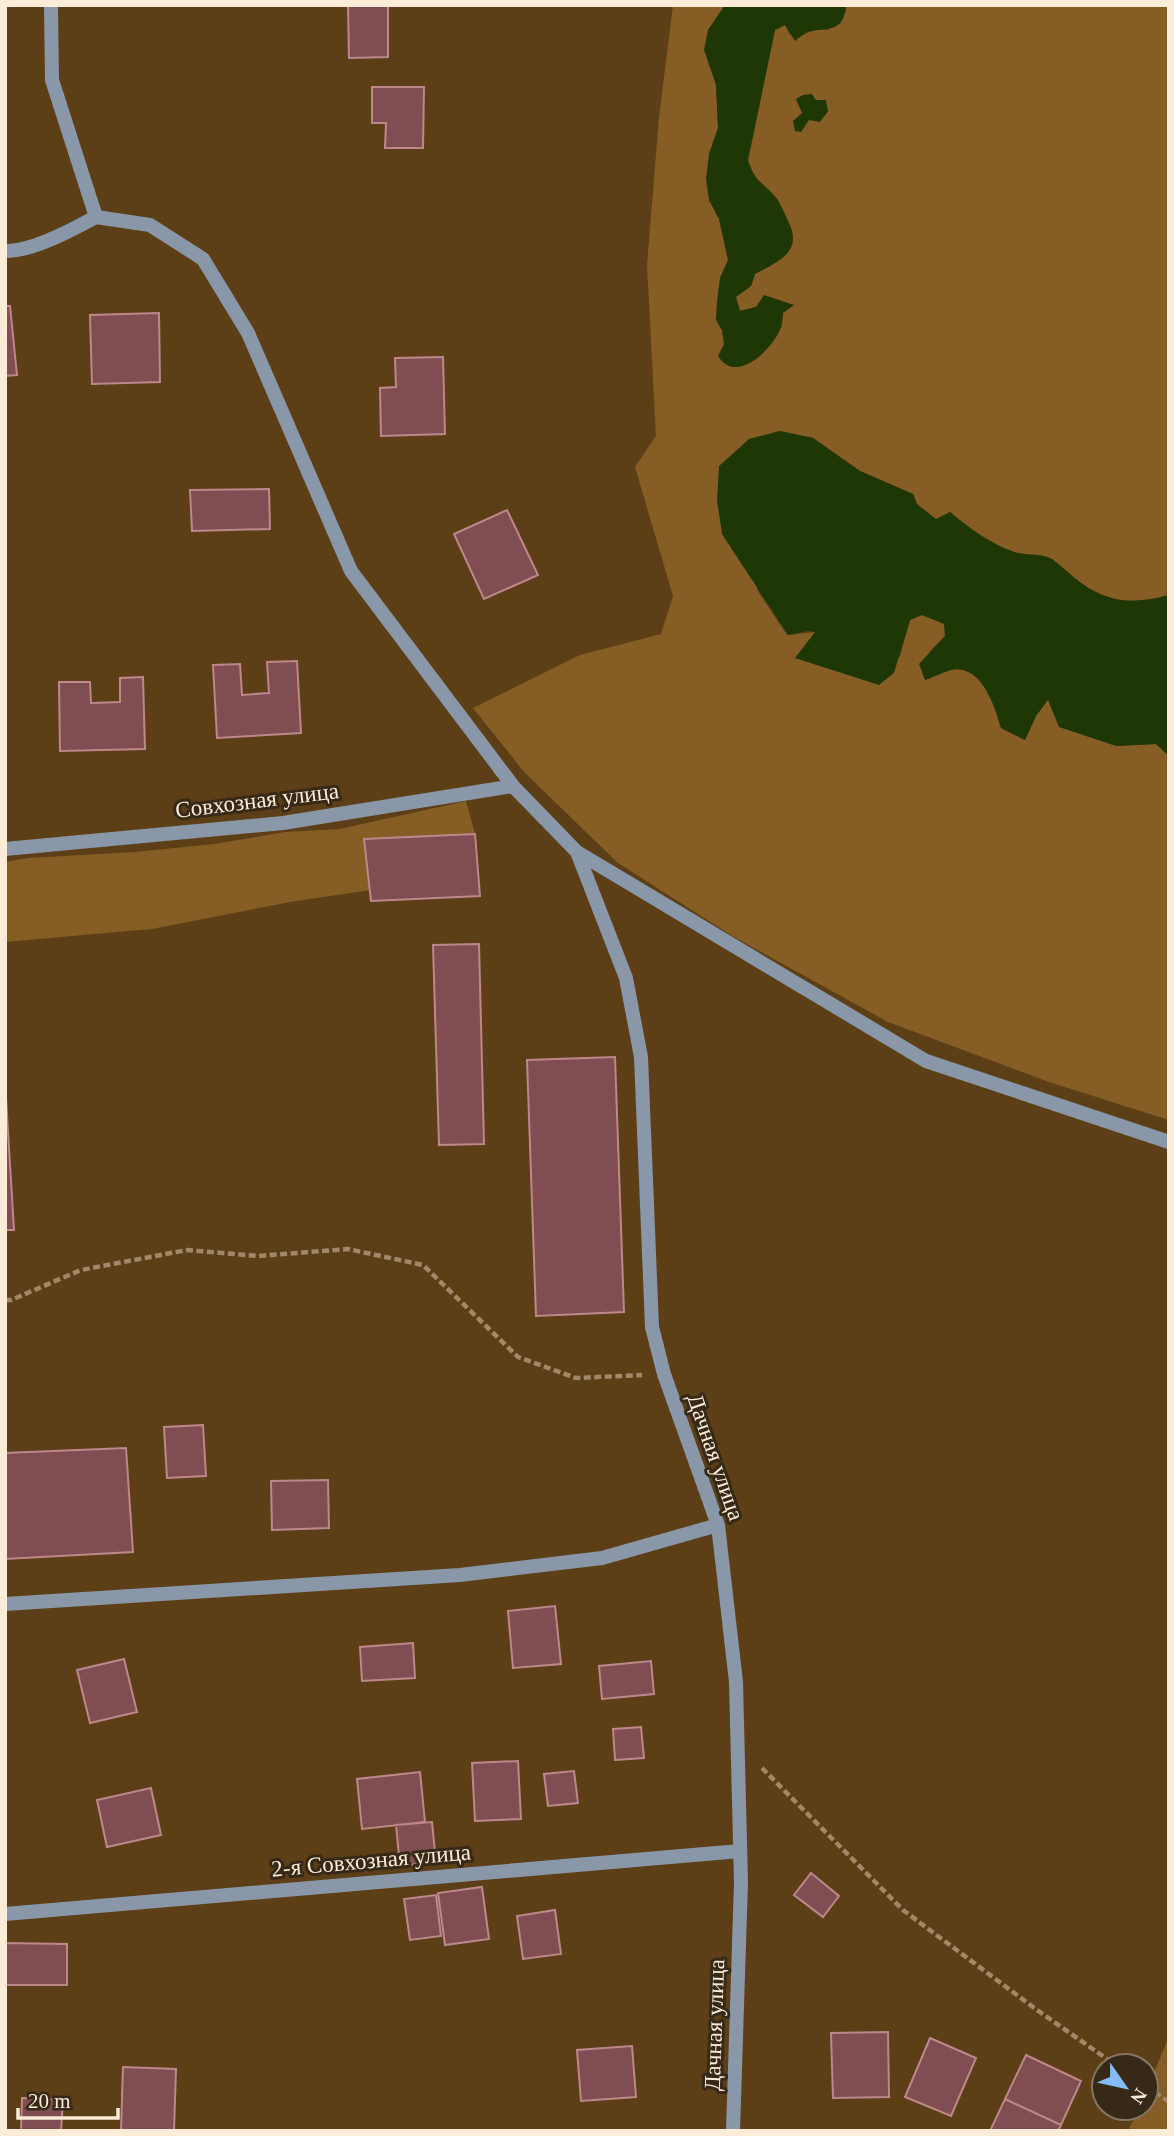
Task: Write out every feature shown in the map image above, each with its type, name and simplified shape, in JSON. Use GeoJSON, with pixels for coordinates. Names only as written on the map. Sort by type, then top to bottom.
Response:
{"type":"FeatureCollection","features":[{"type":"Feature","properties":{"kind":"street"},"geometry":{"type":"LineString","coordinates":[[51,5],[52,80],[96,217]]}},
{"type":"Feature","properties":{"kind":"street"},"geometry":{"type":"LineString","coordinates":[[5,251],[15,251],[67,232],[96,217],[150,225],[203,259],[248,333],[351,571],[513,786],[578,852],[926,1060],[1169,1142]]}},
{"type":"Feature","properties":{"kind":"street","name":"Совхозная улица"},"geometry":{"type":"LineString","coordinates":[[5,849],[283,822],[513,786]]}},
{"type":"Feature","properties":{"kind":"street","name":"Дачная улица"},"geometry":{"type":"LineString","coordinates":[[578,852],[626,978],[641,1057],[652,1327],[664,1374],[718,1525],[736,1682],[741,1882],[733,2131]]}},
{"type":"Feature","properties":{"kind":"street"},"geometry":{"type":"LineString","coordinates":[[5,1604],[460,1575],[602,1558],[718,1525]]}},
{"type":"Feature","properties":{"kind":"street","name":"2-я Совхозная улица"},"geometry":{"type":"LineString","coordinates":[[5,1914],[740,1851]]}},
{"type":"Feature","properties":{"kind":"path"},"geometry":{"type":"LineString","coordinates":[[5,1300],[11,1300],[81,1270],[187,1250],[258,1256],[348,1249],[423,1265],[518,1357],[576,1378],[664,1374]]}},
{"type":"Feature","properties":{"kind":"path"},"geometry":{"type":"LineString","coordinates":[[736,1743],[796,1800],[903,1910],[1097,2052]]}},
{"type":"Feature","properties":{"kind":"shaded area"},"geometry":{"type":"Polygon","coordinates":[[[673,5],[725,5],[708,30],[716,85],[718,128],[709,154],[709,200],[719,219],[728,260],[720,278],[716,320],[722,330],[724,344],[782,327],[783,313],[756,307],[739,311],[736,296],[751,286],[755,274],[787,253],[793,239],[792,230],[780,204],[757,179],[748,160],[775,30],[785,25],[790,35],[829,30],[846,12],[846,5],[1169,5],[1169,595],[1134,601],[1103,595],[1081,583],[1052,559],[1019,553],[996,544],[950,512],[936,520],[917,504],[913,494],[860,471],[813,438],[780,431],[749,439],[757,590],[787,635],[816,632],[795,659],[900,657],[910,620],[922,615],[944,623],[945,636],[930,651],[925,680],[951,670],[971,673],[985,688],[1001,728],[1025,740],[1036,716],[1048,699],[1116,746],[1156,744],[1169,756],[1169,1120],[1049,1082],[888,1022],[734,937],[618,863],[525,773],[473,708],[580,655],[661,634],[673,596],[635,467],[656,436],[647,265],[659,117],[673,5]]]}},
{"type":"Feature","properties":{"kind":"shaded area"},"geometry":{"type":"Polygon","coordinates":[[[725,5],[846,5],[845,14],[838,25],[809,32],[795,41],[785,25],[775,30],[748,160],[757,179],[780,204],[792,230],[793,239],[787,253],[755,274],[751,286],[736,297],[740,311],[756,307],[764,295],[794,305],[783,313],[780,330],[769,347],[752,361],[734,367],[725,364],[718,356],[724,344],[722,330],[716,320],[717,302],[720,278],[728,260],[719,219],[709,200],[706,179],[709,154],[718,128],[716,85],[704,50],[708,30],[725,5]]]}},
{"type":"Feature","properties":{"kind":"shaded area"},"geometry":{"type":"Polygon","coordinates":[[[812,94],[816,100],[826,100],[828,111],[820,122],[809,120],[801,132],[795,131],[793,121],[802,113],[796,99],[812,94]]]}},
{"type":"Feature","properties":{"kind":"shaded area"},"geometry":{"type":"Polygon","coordinates":[[[780,431],[813,438],[860,471],[913,494],[917,504],[936,519],[950,512],[996,544],[1019,553],[1052,559],[1081,583],[1103,595],[1134,601],[1169,595],[1169,756],[1156,744],[1116,746],[1059,727],[1048,700],[1036,716],[1025,740],[1001,728],[985,688],[971,673],[951,670],[925,680],[919,664],[945,636],[944,624],[922,615],[910,620],[894,673],[879,685],[795,658],[815,632],[788,635],[722,534],[717,500],[719,466],[749,439],[780,431]]]}},
{"type":"Feature","properties":{"kind":"shaded area"},"geometry":{"type":"Polygon","coordinates":[[[466,801],[475,834],[365,839],[371,890],[290,902],[152,929],[5,942],[5,862],[28,858],[135,852],[214,844],[285,832],[340,829],[466,801]]]}},
{"type":"Feature","properties":{"kind":"shaded area"},"geometry":{"type":"Polygon","coordinates":[[[1169,2034],[1169,2131],[1128,2131],[1132,2122],[1160,2122],[1160,2058],[1169,2034]]]}},
{"type":"Feature","properties":{"kind":"building"},"geometry":{"type":"Polygon","coordinates":[[[348,5],[388,5],[388,57],[349,58],[348,5]]]}},
{"type":"Feature","properties":{"kind":"building"},"geometry":{"type":"Polygon","coordinates":[[[372,87],[424,87],[423,148],[385,148],[386,123],[372,123],[372,87]]]}},
{"type":"Feature","properties":{"kind":"building"},"geometry":{"type":"Polygon","coordinates":[[[5,306],[10,306],[17,375],[5,376],[5,306]]]}},
{"type":"Feature","properties":{"kind":"building"},"geometry":{"type":"Polygon","coordinates":[[[159,313],[160,382],[92,384],[90,315],[159,313]]]}},
{"type":"Feature","properties":{"kind":"building"},"geometry":{"type":"Polygon","coordinates":[[[443,357],[445,434],[381,436],[380,388],[396,387],[395,358],[443,357]]]}},
{"type":"Feature","properties":{"kind":"building"},"geometry":{"type":"Polygon","coordinates":[[[269,489],[270,529],[192,531],[190,490],[269,489]]]}},
{"type":"Feature","properties":{"kind":"building"},"geometry":{"type":"Polygon","coordinates":[[[507,510],[538,575],[484,599],[454,534],[507,510]]]}},
{"type":"Feature","properties":{"kind":"building"},"geometry":{"type":"Polygon","coordinates":[[[297,661],[301,733],[217,738],[213,665],[240,664],[242,695],[269,693],[267,662],[297,661]]]}},
{"type":"Feature","properties":{"kind":"building"},"geometry":{"type":"Polygon","coordinates":[[[143,677],[145,749],[60,751],[59,682],[90,682],[91,703],[120,702],[120,678],[143,677]]]}},
{"type":"Feature","properties":{"kind":"building"},"geometry":{"type":"Polygon","coordinates":[[[475,834],[480,896],[371,901],[364,839],[475,834]]]}},
{"type":"Feature","properties":{"kind":"building"},"geometry":{"type":"Polygon","coordinates":[[[479,944],[484,1144],[439,1145],[433,945],[479,944]]]}},
{"type":"Feature","properties":{"kind":"building"},"geometry":{"type":"Polygon","coordinates":[[[615,1057],[624,1312],[536,1316],[527,1060],[615,1057]]]}},
{"type":"Feature","properties":{"kind":"building"},"geometry":{"type":"Polygon","coordinates":[[[5,1082],[14,1230],[5,1230],[5,1082]]]}},
{"type":"Feature","properties":{"kind":"building"},"geometry":{"type":"Polygon","coordinates":[[[203,1425],[206,1476],[167,1478],[164,1427],[203,1425]]]}},
{"type":"Feature","properties":{"kind":"building"},"geometry":{"type":"Polygon","coordinates":[[[126,1448],[133,1552],[5,1559],[5,1453],[126,1448]]]}},
{"type":"Feature","properties":{"kind":"building"},"geometry":{"type":"Polygon","coordinates":[[[328,1480],[329,1528],[272,1530],[271,1481],[328,1480]]]}},
{"type":"Feature","properties":{"kind":"building"},"geometry":{"type":"Polygon","coordinates":[[[555,1606],[561,1664],[513,1668],[508,1611],[555,1606]]]}},
{"type":"Feature","properties":{"kind":"building"},"geometry":{"type":"Polygon","coordinates":[[[413,1643],[415,1678],[362,1681],[360,1647],[413,1643]]]}},
{"type":"Feature","properties":{"kind":"building"},"geometry":{"type":"Polygon","coordinates":[[[124,1659],[137,1712],[90,1723],[77,1670],[124,1659]]]}},
{"type":"Feature","properties":{"kind":"building"},"geometry":{"type":"Polygon","coordinates":[[[651,1661],[654,1694],[602,1699],[599,1666],[651,1661]]]}},
{"type":"Feature","properties":{"kind":"building"},"geometry":{"type":"Polygon","coordinates":[[[641,1727],[644,1758],[615,1760],[613,1729],[641,1727]]]}},
{"type":"Feature","properties":{"kind":"building"},"geometry":{"type":"Polygon","coordinates":[[[518,1761],[521,1819],[475,1821],[472,1763],[518,1761]]]}},
{"type":"Feature","properties":{"kind":"building"},"geometry":{"type":"Polygon","coordinates":[[[574,1771],[578,1803],[548,1806],[544,1774],[574,1771]]]}},
{"type":"Feature","properties":{"kind":"building"},"geometry":{"type":"Polygon","coordinates":[[[420,1772],[425,1822],[362,1829],[357,1779],[420,1772]]]}},
{"type":"Feature","properties":{"kind":"building"},"geometry":{"type":"Polygon","coordinates":[[[151,1788],[161,1835],[107,1847],[97,1800],[151,1788]]]}},
{"type":"Feature","properties":{"kind":"building"},"geometry":{"type":"Polygon","coordinates":[[[432,1822],[436,1862],[400,1866],[396,1825],[432,1822]]]}},
{"type":"Feature","properties":{"kind":"building"},"geometry":{"type":"Polygon","coordinates":[[[811,1873],[839,1896],[823,1917],[794,1895],[811,1873]]]}},
{"type":"Feature","properties":{"kind":"building"},"geometry":{"type":"Polygon","coordinates":[[[482,1887],[489,1939],[445,1945],[438,1893],[482,1887]]]}},
{"type":"Feature","properties":{"kind":"building"},"geometry":{"type":"Polygon","coordinates":[[[436,1895],[441,1936],[410,1940],[404,1899],[436,1895]]]}},
{"type":"Feature","properties":{"kind":"building"},"geometry":{"type":"Polygon","coordinates":[[[555,1910],[561,1954],[523,1959],[517,1916],[555,1910]]]}},
{"type":"Feature","properties":{"kind":"building"},"geometry":{"type":"Polygon","coordinates":[[[5,1943],[67,1944],[67,1985],[5,1985],[5,1943]]]}},
{"type":"Feature","properties":{"kind":"building"},"geometry":{"type":"Polygon","coordinates":[[[888,2032],[889,2097],[833,2098],[831,2033],[888,2032]]]}},
{"type":"Feature","properties":{"kind":"building"},"geometry":{"type":"Polygon","coordinates":[[[930,2038],[976,2058],[951,2116],[905,2097],[930,2038]]]}},
{"type":"Feature","properties":{"kind":"building"},"geometry":{"type":"Polygon","coordinates":[[[632,2046],[636,2097],[581,2101],[577,2050],[632,2046]]]}},
{"type":"Feature","properties":{"kind":"building"},"geometry":{"type":"Polygon","coordinates":[[[1026,2055],[1081,2081],[1061,2125],[1005,2099],[1026,2055]]]}},
{"type":"Feature","properties":{"kind":"building"},"geometry":{"type":"Polygon","coordinates":[[[123,2067],[176,2069],[174,2131],[121,2131],[123,2067]]]}},
{"type":"Feature","properties":{"kind":"building"},"geometry":{"type":"Polygon","coordinates":[[[22,2098],[63,2100],[61,2131],[21,2131],[22,2098]]]}},
{"type":"Feature","properties":{"kind":"building"},"geometry":{"type":"Polygon","coordinates":[[[1005,2099],[1061,2125],[1058,2131],[990,2131],[1005,2099]]]}}]}
